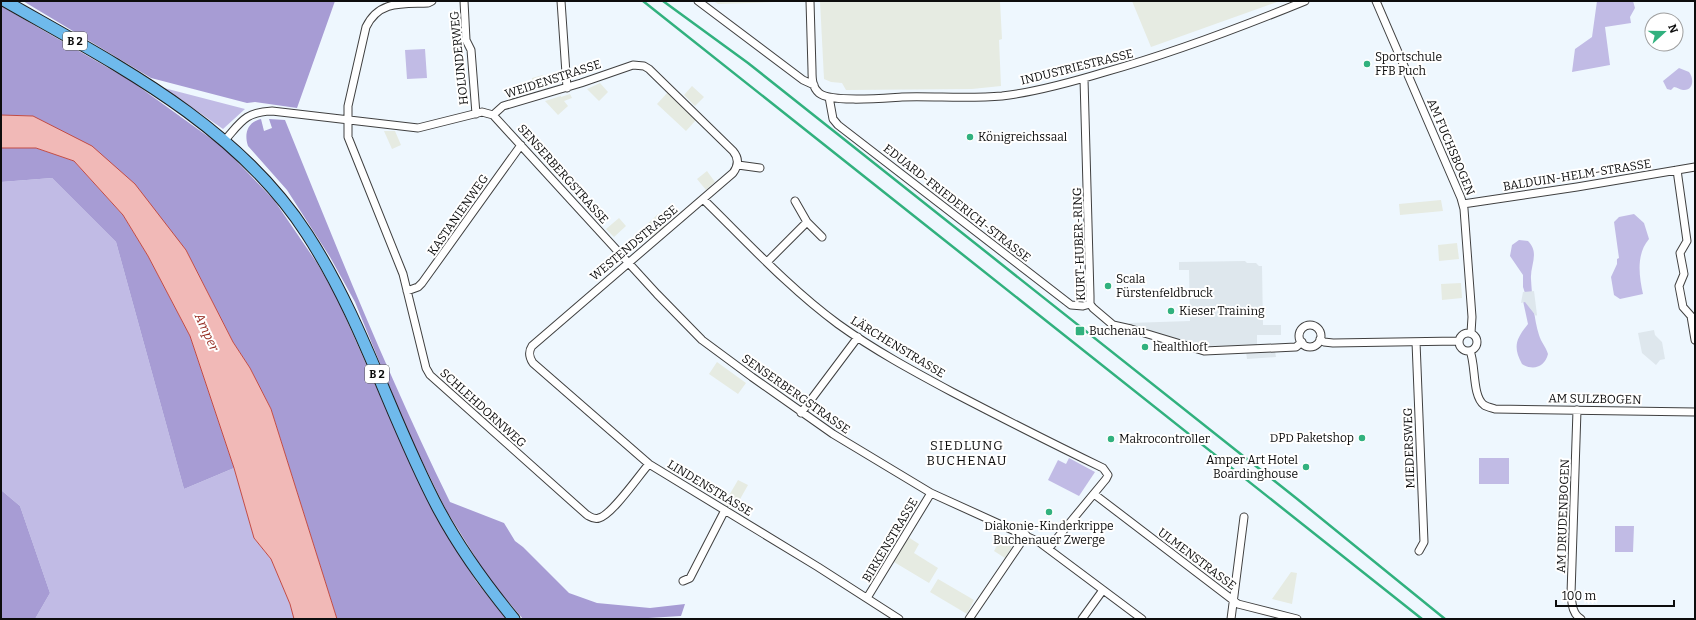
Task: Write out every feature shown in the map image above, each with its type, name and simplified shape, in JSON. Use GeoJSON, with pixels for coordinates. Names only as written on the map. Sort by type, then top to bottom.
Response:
{"type":"FeatureCollection","features":[{"type":"Feature","properties":{"kind":"main road","name":"B 2"},"geometry":{"type":"LineString","coordinates":[[5,1],[140,78],[188,112],[225,140],[267,183],[288,208],[323,259],[342,294],[440,510],[461,547],[484,581],[514,619]]}},
{"type":"Feature","properties":{"kind":"street","name":"SCHLEHDORNWEG"},"geometry":{"type":"LineString","coordinates":[[432,1],[428,3],[390,5],[379,11],[369,20],[353,82],[347,120],[348,137],[403,274],[426,368],[430,375],[587,515],[597,519],[606,514],[649,464]]}},
{"type":"Feature","properties":{"kind":"street","name":"HOLUNDERWEG"},"geometry":{"type":"LineString","coordinates":[[464,1],[466,40],[471,50],[476,114]]}},
{"type":"Feature","properties":{"kind":"street"},"geometry":{"type":"LineString","coordinates":[[560,1],[567,88]]}},
{"type":"Feature","properties":{"kind":"street"},"geometry":{"type":"LineString","coordinates":[[698,1],[804,80],[814,85]]}},
{"type":"Feature","properties":{"kind":"street"},"geometry":{"type":"LineString","coordinates":[[810,1],[812,70],[814,85],[819,93],[829,97]]}},
{"type":"Feature","properties":{"kind":"street","name":"INDUSTRIESTRASSE"},"geometry":{"type":"LineString","coordinates":[[829,97],[876,98],[1002,96],[1084,79],[1168,53],[1305,1]]}},
{"type":"Feature","properties":{"kind":"street","name":"AM FUCHSBOGEN"},"geometry":{"type":"LineString","coordinates":[[1376,1],[1445,157],[1463,204],[1472,317],[1471,333]]}},
{"type":"Feature","properties":{"kind":"street","name":"WEIDENSTRASSE"},"geometry":{"type":"LineString","coordinates":[[493,115],[503,106],[567,88],[627,66],[644,66],[649,69],[733,151],[738,158],[738,165]]}},
{"type":"Feature","properties":{"kind":"street","name":"KURT-HUBER-RING"},"geometry":{"type":"LineString","coordinates":[[1084,79],[1090,304],[1113,325],[1204,351],[1296,347],[1302,342]]}},
{"type":"Feature","properties":{"kind":"street","name":"EDUARD-FRIEDERICH-STRASSE"},"geometry":{"type":"LineString","coordinates":[[829,97],[834,119],[838,125],[1072,305],[1083,306],[1090,304]]}},
{"type":"Feature","properties":{"kind":"street"},"geometry":{"type":"LineString","coordinates":[[225,140],[244,120],[259,112],[272,111],[418,128],[428,127],[487,112],[493,115]]}},
{"type":"Feature","properties":{"kind":"street","name":"SENSERBERGSTRASSE"},"geometry":{"type":"LineString","coordinates":[[493,115],[702,340],[802,413],[863,453],[931,493],[1026,535],[1049,548],[1142,619]]}},
{"type":"Feature","properties":{"kind":"street","name":"KASTANIENWEG"},"geometry":{"type":"LineString","coordinates":[[407,291],[418,287],[422,283],[521,145]]}},
{"type":"Feature","properties":{"kind":"street"},"geometry":{"type":"LineString","coordinates":[[738,165],[760,168]]}},
{"type":"Feature","properties":{"kind":"street","name":"WESTENDSTRASSE"},"geometry":{"type":"LineString","coordinates":[[529,353],[532,346],[579,304],[704,199],[733,173],[738,165]]}},
{"type":"Feature","properties":{"kind":"street","name":"BALDUIN-HELM-STRASSE"},"geometry":{"type":"LineString","coordinates":[[1463,204],[1695,167]]}},
{"type":"Feature","properties":{"kind":"street"},"geometry":{"type":"LineString","coordinates":[[1677,170],[1687,241],[1680,252],[1684,274],[1679,286],[1683,307],[1691,316],[1695,340]]}},
{"type":"Feature","properties":{"kind":"street","name":"LÄRCHENSTRASSE"},"geometry":{"type":"LineString","coordinates":[[704,199],[767,262],[814,304],[858,337],[924,377],[1058,447],[1103,468],[1108,475],[1094,494]]}},
{"type":"Feature","properties":{"kind":"street"},"geometry":{"type":"LineString","coordinates":[[795,201],[808,222],[822,237]]}},
{"type":"Feature","properties":{"kind":"street"},"geometry":{"type":"LineString","coordinates":[[767,262],[808,222]]}},
{"type":"Feature","properties":{"kind":"street"},"geometry":{"type":"LineString","coordinates":[[1314,326],[1318,319]]}},
{"type":"Feature","properties":{"kind":"street"},"geometry":{"type":"LineString","coordinates":[[1308,325],[1314,326],[1320,333],[1320,339],[1317,344],[1306,346],[1302,342],[1300,336],[1301,330],[1308,325]]}},
{"type":"Feature","properties":{"kind":"street"},"geometry":{"type":"LineString","coordinates":[[1471,333],[1475,336],[1477,342],[1475,347],[1470,351],[1462,349],[1458,341],[1461,335],[1471,333]]}},
{"type":"Feature","properties":{"kind":"street"},"geometry":{"type":"LineString","coordinates":[[802,413],[858,337]]}},
{"type":"Feature","properties":{"kind":"street"},"geometry":{"type":"LineString","coordinates":[[1320,339],[1324,342],[1333,343],[1458,341]]}},
{"type":"Feature","properties":{"kind":"street","name":"MIEDERSWEG"},"geometry":{"type":"LineString","coordinates":[[1416,342],[1424,542],[1419,551]]}},
{"type":"Feature","properties":{"kind":"street","name":"AM SULZBOGEN"},"geometry":{"type":"LineString","coordinates":[[1470,351],[1473,359],[1476,388],[1479,400],[1483,404],[1495,409],[1695,412]]}},
{"type":"Feature","properties":{"kind":"street","name":"LINDENSTRASSE"},"geometry":{"type":"LineString","coordinates":[[529,353],[533,363],[649,464],[899,619]]}},
{"type":"Feature","properties":{"kind":"street","name":"AM DRUDENBOGEN"},"geometry":{"type":"LineString","coordinates":[[1577,410],[1571,594],[1574,613],[1581,619]]}},
{"type":"Feature","properties":{"kind":"street","name":"BIRKENSTRASSE"},"geometry":{"type":"LineString","coordinates":[[867,598],[931,493]]}},
{"type":"Feature","properties":{"kind":"street"},"geometry":{"type":"LineString","coordinates":[[1049,548],[1094,494]]}},
{"type":"Feature","properties":{"kind":"street","name":"ULMENSTRASSE"},"geometry":{"type":"LineString","coordinates":[[1094,494],[1238,604],[1297,619]]}},
{"type":"Feature","properties":{"kind":"street"},"geometry":{"type":"LineString","coordinates":[[683,581],[690,578],[725,510]]}},
{"type":"Feature","properties":{"kind":"street"},"geometry":{"type":"LineString","coordinates":[[1231,619],[1244,517]]}},
{"type":"Feature","properties":{"kind":"street"},"geometry":{"type":"LineString","coordinates":[[969,619],[1026,535]]}},
{"type":"Feature","properties":{"kind":"street"},"geometry":{"type":"LineString","coordinates":[[1082,619],[1103,590]]}},
{"type":"Feature","properties":{"kind":"shaded area"},"geometry":{"type":"Polygon","coordinates":[[[23,1],[335,1],[297,108],[255,102],[247,103],[151,78],[23,1]]]}},
{"type":"Feature","properties":{"kind":"shaded area"},"geometry":{"type":"Polygon","coordinates":[[[713,1],[803,1],[718,4],[713,1]]]}},
{"type":"Feature","properties":{"kind":"shaded area"},"geometry":{"type":"Polygon","coordinates":[[[820,1],[1000,1],[1002,39],[999,40],[1001,86],[972,89],[846,90],[842,83],[831,82],[824,79],[820,1]]]}},
{"type":"Feature","properties":{"kind":"shaded area"},"geometry":{"type":"Polygon","coordinates":[[[1132,1],[1280,1],[1151,47],[1132,1]]]}},
{"type":"Feature","properties":{"kind":"shaded area"},"geometry":{"type":"Polygon","coordinates":[[[1597,1],[1633,1],[1635,8],[1630,17],[1631,23],[1605,27],[1610,65],[1572,72],[1575,49],[1592,37],[1597,1]]]}},
{"type":"Feature","properties":{"kind":"shaded area"},"geometry":{"type":"Polygon","coordinates":[[[1,6],[131,81],[224,148],[274,200],[317,263],[336,296],[405,452],[436,517],[476,581],[506,619],[337,619],[271,409],[250,368],[233,342],[186,250],[33,116],[1,115],[1,6]]]}},
{"type":"Feature","properties":{"kind":"shaded area"},"geometry":{"type":"Polygon","coordinates":[[[425,49],[427,78],[407,79],[405,50],[425,49]]]}},
{"type":"Feature","properties":{"kind":"shaded area"},"geometry":{"type":"Polygon","coordinates":[[[1679,68],[1689,72],[1691,75],[1691,86],[1687,90],[1682,90],[1676,87],[1671,90],[1667,89],[1663,81],[1679,68]]]}},
{"type":"Feature","properties":{"kind":"shaded area"},"geometry":{"type":"Polygon","coordinates":[[[543,75],[546,87],[533,91],[532,78],[543,75]]]}},
{"type":"Feature","properties":{"kind":"shaded area"},"geometry":{"type":"Polygon","coordinates":[[[600,83],[608,92],[599,101],[587,89],[600,83]]]}},
{"type":"Feature","properties":{"kind":"shaded area"},"geometry":{"type":"Polygon","coordinates":[[[692,86],[704,97],[695,106],[684,95],[692,86]]]}},
{"type":"Feature","properties":{"kind":"shaded area"},"geometry":{"type":"Polygon","coordinates":[[[164,88],[245,109],[223,129],[164,88]]]}},
{"type":"Feature","properties":{"kind":"shaded area"},"geometry":{"type":"Polygon","coordinates":[[[668,92],[696,120],[686,131],[657,104],[668,92]]]}},
{"type":"Feature","properties":{"kind":"shaded area"},"geometry":{"type":"Polygon","coordinates":[[[570,94],[572,98],[564,101],[568,106],[558,115],[545,101],[561,96],[570,94]]]}},
{"type":"Feature","properties":{"kind":"shaded area"},"geometry":{"type":"Polygon","coordinates":[[[261,119],[264,131],[272,128],[269,119],[285,120],[385,361],[450,502],[504,523],[515,541],[523,547],[569,593],[597,603],[650,608],[685,604],[681,616],[632,619],[523,619],[489,579],[446,510],[408,432],[355,302],[330,257],[287,190],[248,146],[246,137],[248,129],[252,123],[261,119]]]}},
{"type":"Feature","properties":{"kind":"shaded area"},"geometry":{"type":"Polygon","coordinates":[[[384,131],[395,131],[401,145],[392,149],[384,131]]]}},
{"type":"Feature","properties":{"kind":"shaded area"},"geometry":{"type":"Polygon","coordinates":[[[1,148],[36,148],[74,161],[123,215],[148,256],[190,336],[234,468],[184,489],[116,242],[52,178],[1,182],[1,148]]]}},
{"type":"Feature","properties":{"kind":"shaded area"},"geometry":{"type":"Polygon","coordinates":[[[707,171],[715,182],[706,190],[697,179],[707,171]]]}},
{"type":"Feature","properties":{"kind":"shaded area"},"geometry":{"type":"Polygon","coordinates":[[[52,178],[116,242],[184,489],[234,468],[254,538],[271,559],[290,604],[294,619],[35,619],[50,593],[20,506],[1,490],[1,182],[52,178]]]}},
{"type":"Feature","properties":{"kind":"shaded area"},"geometry":{"type":"Polygon","coordinates":[[[1441,200],[1443,211],[1400,215],[1399,204],[1441,200]]]}},
{"type":"Feature","properties":{"kind":"shaded area"},"geometry":{"type":"Polygon","coordinates":[[[658,214],[667,224],[651,238],[643,228],[658,214]]]}},
{"type":"Feature","properties":{"kind":"shaded area"},"geometry":{"type":"Polygon","coordinates":[[[1634,214],[1644,223],[1649,239],[1640,258],[1640,280],[1643,294],[1620,299],[1614,295],[1611,277],[1617,264],[1617,259],[1619,258],[1614,222],[1619,217],[1634,214]]]}},
{"type":"Feature","properties":{"kind":"shaded area"},"geometry":{"type":"Polygon","coordinates":[[[619,218],[626,226],[614,237],[606,229],[619,218]]]}},
{"type":"Feature","properties":{"kind":"shaded area"},"geometry":{"type":"Polygon","coordinates":[[[1519,240],[1528,241],[1532,246],[1534,259],[1531,279],[1536,322],[1539,335],[1548,354],[1541,365],[1534,367],[1522,364],[1517,352],[1517,342],[1528,324],[1523,301],[1525,293],[1523,287],[1523,275],[1510,256],[1512,245],[1519,240]]]}},
{"type":"Feature","properties":{"kind":"shaded area"},"geometry":{"type":"Polygon","coordinates":[[[1457,243],[1459,259],[1439,261],[1438,245],[1457,243]]]}},
{"type":"Feature","properties":{"kind":"shaded area"},"geometry":{"type":"Polygon","coordinates":[[[1245,261],[1247,263],[1256,263],[1259,266],[1262,266],[1263,325],[1281,325],[1281,335],[1257,335],[1257,349],[1204,351],[1131,329],[1129,323],[1190,321],[1189,270],[1179,270],[1179,262],[1245,261]]]}},
{"type":"Feature","properties":{"kind":"shaded area"},"geometry":{"type":"Polygon","coordinates":[[[1461,283],[1462,298],[1442,300],[1441,284],[1461,283]]]}},
{"type":"Feature","properties":{"kind":"shaded area"},"geometry":{"type":"Polygon","coordinates":[[[1534,291],[1536,316],[1525,302],[1521,303],[1523,292],[1534,291]]]}},
{"type":"Feature","properties":{"kind":"shaded area"},"geometry":{"type":"Polygon","coordinates":[[[1654,330],[1655,335],[1662,342],[1665,359],[1660,360],[1656,365],[1642,353],[1638,333],[1654,330]]]}},
{"type":"Feature","properties":{"kind":"shaded area"},"geometry":{"type":"Polygon","coordinates":[[[1275,351],[1276,357],[1247,359],[1246,352],[1275,351]]]}},
{"type":"Feature","properties":{"kind":"shaded area"},"geometry":{"type":"Polygon","coordinates":[[[717,362],[746,383],[738,394],[709,374],[717,362]]]}},
{"type":"Feature","properties":{"kind":"shaded area"},"geometry":{"type":"Polygon","coordinates":[[[1069,458],[1095,472],[1079,496],[1048,480],[1058,460],[1066,464],[1069,458]]]}},
{"type":"Feature","properties":{"kind":"shaded area"},"geometry":{"type":"Polygon","coordinates":[[[1479,458],[1509,458],[1509,484],[1479,484],[1479,458]]]}},
{"type":"Feature","properties":{"kind":"shaded area"},"geometry":{"type":"Polygon","coordinates":[[[738,480],[748,485],[734,510],[724,504],[738,480]]]}},
{"type":"Feature","properties":{"kind":"shaded area"},"geometry":{"type":"Polygon","coordinates":[[[1,490],[20,506],[50,593],[35,619],[1,619],[1,490]]]}},
{"type":"Feature","properties":{"kind":"shaded area"},"geometry":{"type":"Polygon","coordinates":[[[1615,526],[1634,526],[1633,552],[1615,552],[1615,526]]]}},
{"type":"Feature","properties":{"kind":"shaded area"},"geometry":{"type":"Polygon","coordinates":[[[908,537],[919,544],[914,553],[938,568],[929,583],[894,562],[908,537]]]}},
{"type":"Feature","properties":{"kind":"shaded area"},"geometry":{"type":"Polygon","coordinates":[[[1000,540],[1012,547],[1005,558],[994,551],[1000,540]]]}},
{"type":"Feature","properties":{"kind":"shaded area"},"geometry":{"type":"Polygon","coordinates":[[[1291,572],[1297,573],[1292,604],[1272,599],[1291,572]]]}},
{"type":"Feature","properties":{"kind":"shaded area"},"geometry":{"type":"Polygon","coordinates":[[[938,579],[974,600],[967,614],[930,592],[938,579]]]}},
{"type":"Feature","properties":{"kind":"water","name":"Amper"},"geometry":{"type":"Polygon","coordinates":[[[1,115],[33,116],[92,146],[135,184],[186,250],[233,342],[250,368],[271,409],[337,619],[294,619],[290,604],[271,559],[254,538],[234,468],[190,336],[148,256],[123,215],[74,161],[36,148],[1,148],[1,115]]]}},
{"type":"Feature","properties":{"kind":"railway"},"geometry":{"type":"LineString","coordinates":[[643,1],[1422,619]]}},
{"type":"Feature","properties":{"kind":"railway"},"geometry":{"type":"LineString","coordinates":[[663,1],[748,63],[1296,498],[1445,619]]}},
{"type":"Feature","properties":{"kind":"place","name":"Sportschule FFB Puch"},"geometry":{"type":"Point","coordinates":[1367,64]}},
{"type":"Feature","properties":{"kind":"place","name":"Königreichssaal"},"geometry":{"type":"Point","coordinates":[970,137]}},
{"type":"Feature","properties":{"kind":"place","name":"Scala Fürstenfeldbruck"},"geometry":{"type":"Point","coordinates":[1108,286]}},
{"type":"Feature","properties":{"kind":"place","name":"Kieser Training"},"geometry":{"type":"Point","coordinates":[1171,311]}},
{"type":"Feature","properties":{"kind":"place","name":"Buchenau"},"geometry":{"type":"Point","coordinates":[1080,331]}},
{"type":"Feature","properties":{"kind":"place","name":"healthloft"},"geometry":{"type":"Point","coordinates":[1145,347]}},
{"type":"Feature","properties":{"kind":"place","name":"DPD Paketshop"},"geometry":{"type":"Point","coordinates":[1362,438]}},
{"type":"Feature","properties":{"kind":"place","name":"Makrocontroller"},"geometry":{"type":"Point","coordinates":[1111,439]}},
{"type":"Feature","properties":{"kind":"place","name":"Amper Art Hotel Boardinghouse"},"geometry":{"type":"Point","coordinates":[1306,467]}},
{"type":"Feature","properties":{"kind":"place","name":"Diakonie-Kinderkrippe Buchenauer Zwerge"},"geometry":{"type":"Point","coordinates":[1049,512]}},
{"type":"Feature","properties":{"kind":"district","name":"SIEDLUNG BUCHENAU"},"geometry":{"type":"Point","coordinates":[967,452]}}]}
